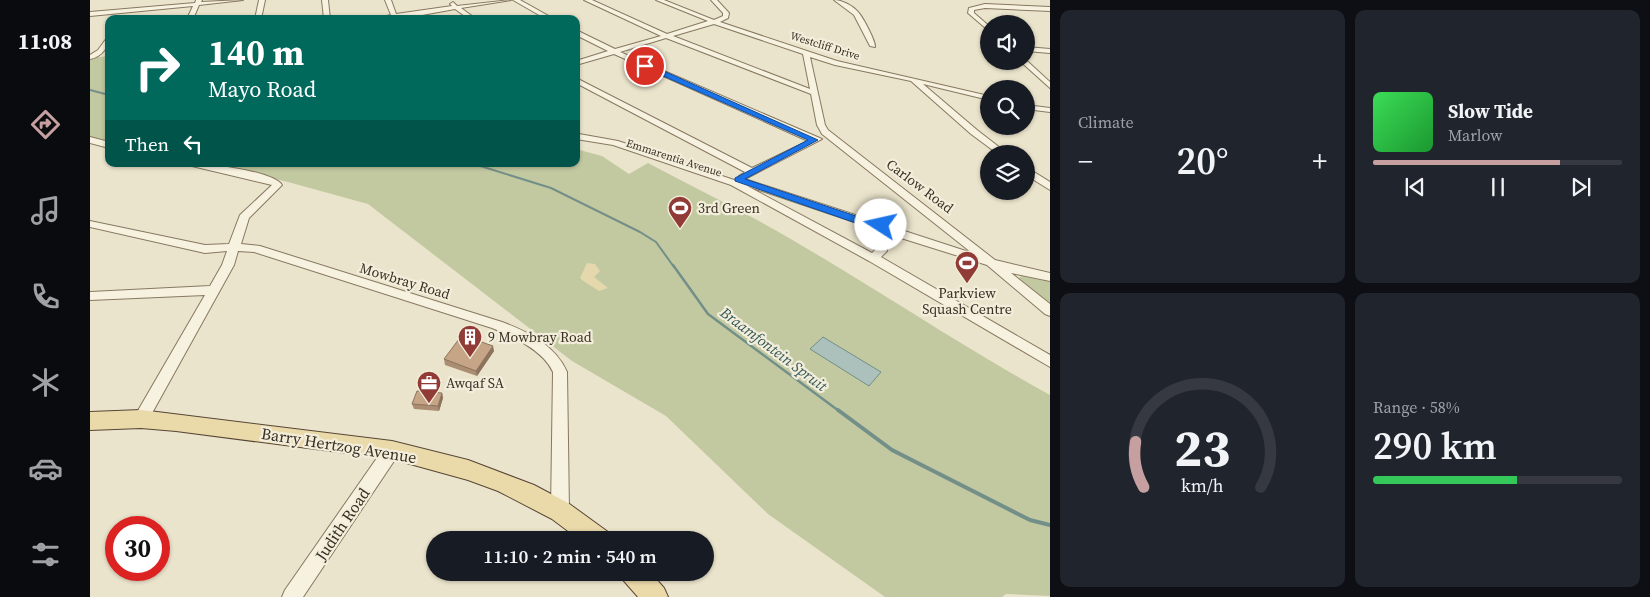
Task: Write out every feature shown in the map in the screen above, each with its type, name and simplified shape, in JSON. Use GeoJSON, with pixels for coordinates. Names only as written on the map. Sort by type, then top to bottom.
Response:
{"type":"FeatureCollection","features":[{"type":"Feature","properties":{"kind":"main road","name":"Barry Hertzog Avenue"},"geometry":{"type":"LineString","coordinates":[[90,421],[141,419],[176,422],[392,450],[491,477],[526,492],[560,511],[588,531]]}},
{"type":"Feature","properties":{"kind":"main road"},"geometry":{"type":"LineString","coordinates":[[642,581],[655,597]]}},
{"type":"Feature","properties":{"kind":"street"},"geometry":{"type":"LineString","coordinates":[[90,14],[130,8],[240,0]]}},
{"type":"Feature","properties":{"kind":"street"},"geometry":{"type":"LineString","coordinates":[[259,15],[262,0]]}},
{"type":"Feature","properties":{"kind":"street"},"geometry":{"type":"LineString","coordinates":[[325,0],[327,15]]}},
{"type":"Feature","properties":{"kind":"street"},"geometry":{"type":"LineString","coordinates":[[388,0],[395,15]]}},
{"type":"Feature","properties":{"kind":"street"},"geometry":{"type":"LineString","coordinates":[[450,0],[455,8],[466,15]]}},
{"type":"Feature","properties":{"kind":"street"},"geometry":{"type":"LineString","coordinates":[[409,15],[508,0]]}},
{"type":"Feature","properties":{"kind":"street"},"geometry":{"type":"LineString","coordinates":[[516,0],[544,15]]}},
{"type":"Feature","properties":{"kind":"street"},"geometry":{"type":"LineString","coordinates":[[587,0],[667,36],[814,93]]}},
{"type":"Feature","properties":{"kind":"street","name":"Westcliff Drive"},"geometry":{"type":"LineString","coordinates":[[659,0],[715,22],[832,62],[914,79],[980,96]]}},
{"type":"Feature","properties":{"kind":"street"},"geometry":{"type":"LineString","coordinates":[[837,0],[858,16],[858,19],[870,34],[873,46]]}},
{"type":"Feature","properties":{"kind":"street"},"geometry":{"type":"LineString","coordinates":[[192,15],[198,2]]}},
{"type":"Feature","properties":{"kind":"street"},"geometry":{"type":"LineString","coordinates":[[580,62],[715,22],[727,16],[719,6],[712,2]]}},
{"type":"Feature","properties":{"kind":"street"},"geometry":{"type":"LineString","coordinates":[[980,20],[971,12],[971,9],[985,6],[1050,9]]}},
{"type":"Feature","properties":{"kind":"street"},"geometry":{"type":"LineString","coordinates":[[125,15],[130,8]]}},
{"type":"Feature","properties":{"kind":"street"},"geometry":{"type":"LineString","coordinates":[[580,34],[615,52],[814,140]]}},
{"type":"Feature","properties":{"kind":"street"},"geometry":{"type":"LineString","coordinates":[[90,48],[105,50]]}},
{"type":"Feature","properties":{"kind":"street"},"geometry":{"type":"LineString","coordinates":[[1035,49],[1050,50]]}},
{"type":"Feature","properties":{"kind":"street"},"geometry":{"type":"LineString","coordinates":[[90,58],[105,50]]}},
{"type":"Feature","properties":{"kind":"street"},"geometry":{"type":"LineString","coordinates":[[738,179],[827,134],[821,125],[806,53]]}},
{"type":"Feature","properties":{"kind":"street"},"geometry":{"type":"LineString","coordinates":[[90,58],[105,56]]}},
{"type":"Feature","properties":{"kind":"street"},"geometry":{"type":"LineString","coordinates":[[809,64],[832,62]]}},
{"type":"Feature","properties":{"kind":"street"},"geometry":{"type":"LineString","coordinates":[[1033,70],[1050,86]]}},
{"type":"Feature","properties":{"kind":"street"},"geometry":{"type":"LineString","coordinates":[[914,79],[974,132],[992,145]]}},
{"type":"Feature","properties":{"kind":"street"},"geometry":{"type":"LineString","coordinates":[[580,82],[752,172]]}},
{"type":"Feature","properties":{"kind":"street"},"geometry":{"type":"LineString","coordinates":[[1035,108],[1050,110]]}},
{"type":"Feature","properties":{"kind":"street","name":"Carlow Road"},"geometry":{"type":"LineString","coordinates":[[827,134],[994,263],[1050,311]]}},
{"type":"Feature","properties":{"kind":"street"},"geometry":{"type":"LineString","coordinates":[[580,135],[615,143],[734,183],[874,258],[1050,362]]}},
{"type":"Feature","properties":{"kind":"street","name":"Emmarentia Avenue"},"geometry":{"type":"LineString","coordinates":[[580,135],[620,141],[902,234],[994,263],[1050,278]]}},
{"type":"Feature","properties":{"kind":"street"},"geometry":{"type":"LineString","coordinates":[[90,140],[105,144]]}},
{"type":"Feature","properties":{"kind":"street"},"geometry":{"type":"LineString","coordinates":[[141,419],[228,265],[246,214],[277,185],[272,180],[209,167]]}},
{"type":"Feature","properties":{"kind":"street"},"geometry":{"type":"LineString","coordinates":[[1035,176],[1050,187]]}},
{"type":"Feature","properties":{"kind":"street","name":"Mowbray Road"},"geometry":{"type":"LineString","coordinates":[[90,224],[205,249],[256,249],[497,325],[514,333],[549,355],[559,366],[561,378],[560,511]]}},
{"type":"Feature","properties":{"kind":"street"},"geometry":{"type":"LineString","coordinates":[[874,258],[881,251],[880,226]]}},
{"type":"Feature","properties":{"kind":"street"},"geometry":{"type":"LineString","coordinates":[[90,296],[214,290]]}},
{"type":"Feature","properties":{"kind":"street","name":"Judith Road"},"geometry":{"type":"LineString","coordinates":[[292,597],[392,450]]}},
{"type":"Feature","properties":{"kind":"green space"},"geometry":{"type":"Polygon","coordinates":[[[105,56],[105,140],[90,137],[90,58],[105,56]]]}},
{"type":"Feature","properties":{"kind":"green space"},"geometry":{"type":"Polygon","coordinates":[[[580,150],[602,156],[629,174],[648,163],[754,218],[1050,395],[1050,596],[1006,594],[1002,597],[885,597],[768,514],[666,416],[572,361],[368,204],[288,182],[221,167],[580,167],[580,150]]]}},
{"type":"Feature","properties":{"kind":"green space"},"geometry":{"type":"Polygon","coordinates":[[[1021,276],[1050,282],[1050,303],[1021,280],[1019,278],[1021,276]]]}},
{"type":"Feature","properties":{"kind":"sand"},"geometry":{"type":"Polygon","coordinates":[[[587,263],[595,264],[600,271],[594,277],[608,288],[599,291],[580,278],[587,263]]]}},
{"type":"Feature","properties":{"kind":"water"},"geometry":{"type":"Polygon","coordinates":[[[823,337],[881,372],[869,386],[810,349],[823,337]]]}},
{"type":"Feature","properties":{"kind":"building","name":"9 Mowbray Road"},"geometry":{"type":"Polygon","coordinates":[[[462,335],[493,346],[476,371],[444,359],[462,335]]]}},
{"type":"Feature","properties":{"kind":"building"},"geometry":{"type":"Polygon","coordinates":[[[417,391],[442,393],[438,406],[412,404],[417,391]]]}},
{"type":"Feature","properties":{"kind":"waterway","name":"Braamfontein Spruit"},"geometry":{"type":"LineString","coordinates":[[90,90],[105,94]]}},
{"type":"Feature","properties":{"kind":"waterway","name":"Braamfontein Spruit"},"geometry":{"type":"LineString","coordinates":[[484,167],[551,188],[640,232],[656,242],[674,267]]}},
{"type":"Feature","properties":{"kind":"waterway","name":"Braamfontein Spruit"},"geometry":{"type":"LineString","coordinates":[[673,265],[708,314],[839,411]]}},
{"type":"Feature","properties":{"kind":"waterway","name":"Braamfontein Spruit"},"geometry":{"type":"LineString","coordinates":[[838,410],[892,450],[1030,520],[1050,525]]}},
{"type":"Feature","properties":{"kind":"place","name":"3rd Green"},"geometry":{"type":"Point","coordinates":[680,229]}},
{"type":"Feature","properties":{"kind":"place","name":"Parkview Squash Centre"},"geometry":{"type":"Point","coordinates":[967,284]}},
{"type":"Feature","properties":{"kind":"place","name":"9 Mowbray Road"},"geometry":{"type":"Point","coordinates":[470,358]}},
{"type":"Feature","properties":{"kind":"place","name":"Awqaf SA"},"geometry":{"type":"Point","coordinates":[429,404]}},
{"type":"Feature","properties":{"kind":"route"},"geometry":{"type":"LineString","coordinates":[[645,66],[814,140],[738,179],[880,228],[881,225]]}}]}
